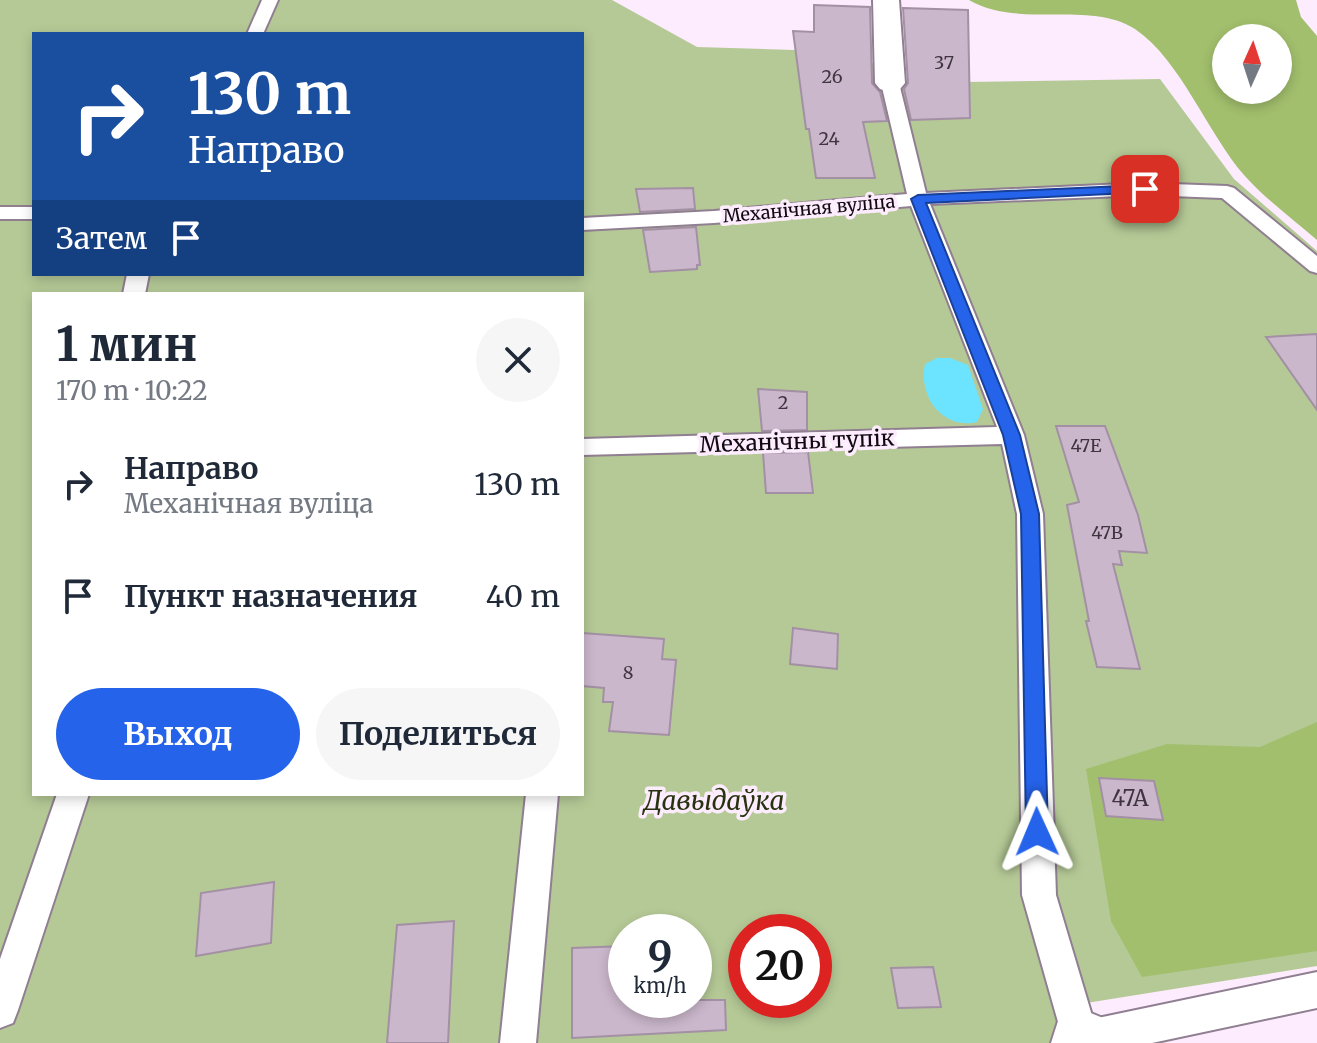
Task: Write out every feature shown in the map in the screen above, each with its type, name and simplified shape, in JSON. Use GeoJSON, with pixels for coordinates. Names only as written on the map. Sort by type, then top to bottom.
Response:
{"type":"FeatureCollection","features":[{"type":"Feature","properties":{"kind":"street"},"geometry":{"type":"LineString","coordinates":[[886,0],[890,72]]}},
{"type":"Feature","properties":{"kind":"lane"},"geometry":{"type":"LineString","coordinates":[[256,32],[270,0]]}},
{"type":"Feature","properties":{"kind":"lane"},"geometry":{"type":"LineString","coordinates":[[890,72],[918,199],[1012,435],[1030,514],[1039,895],[1081,1042],[1317,990]]}},
{"type":"Feature","properties":{"kind":"lane","name":"Механічная вуліца"},"geometry":{"type":"LineString","coordinates":[[584,224],[714,217],[918,199],[1145,189],[1227,192],[1317,267]]}},
{"type":"Feature","properties":{"kind":"lane"},"geometry":{"type":"LineString","coordinates":[[0,213],[32,213]]}},
{"type":"Feature","properties":{"kind":"lane","name":"Механічны тупік"},"geometry":{"type":"LineString","coordinates":[[584,447],[1012,435]]}},
{"type":"Feature","properties":{"kind":"lane"},"geometry":{"type":"LineString","coordinates":[[0,1010],[72,796]]}},
{"type":"Feature","properties":{"kind":"lane"},"geometry":{"type":"LineString","coordinates":[[518,1043],[542,796]]}},
{"type":"Feature","properties":{"kind":"green space","name":"Давыдаўка"},"geometry":{"type":"Polygon","coordinates":[[[0,0],[612,0],[697,47],[858,52],[898,83],[1160,79],[1234,179],[1317,251],[1317,966],[1055,1008],[1062,1043],[0,1043],[0,0]]]}},
{"type":"Feature","properties":{"kind":"green space"},"geometry":{"type":"Polygon","coordinates":[[[969,0],[1296,0],[1301,17],[1317,36],[1317,240],[1244,175],[1166,59],[1135,29],[1097,16],[1009,13],[969,0]]]}},
{"type":"Feature","properties":{"kind":"green space"},"geometry":{"type":"Polygon","coordinates":[[[1317,722],[1317,951],[1142,977],[1111,921],[1086,769],[1167,744],[1260,747],[1317,722]]]}},
{"type":"Feature","properties":{"kind":"water"},"geometry":{"type":"Polygon","coordinates":[[[937,358],[950,358],[968,365],[983,409],[977,422],[954,421],[944,416],[929,399],[925,388],[925,364],[937,358]]]}},
{"type":"Feature","properties":{"kind":"building"},"geometry":{"type":"Polygon","coordinates":[[[814,5],[870,7],[872,83],[880,92],[887,121],[863,122],[875,178],[816,178],[793,31],[814,32],[814,5]]]}},
{"type":"Feature","properties":{"kind":"building"},"geometry":{"type":"Polygon","coordinates":[[[903,8],[968,10],[970,118],[911,120],[904,89],[908,83],[903,8]]]}},
{"type":"Feature","properties":{"kind":"building"},"geometry":{"type":"Polygon","coordinates":[[[693,188],[695,209],[640,212],[636,189],[693,188]]]}},
{"type":"Feature","properties":{"kind":"building"},"geometry":{"type":"Polygon","coordinates":[[[696,227],[700,265],[697,269],[650,272],[643,230],[696,227]]]}},
{"type":"Feature","properties":{"kind":"building"},"geometry":{"type":"Polygon","coordinates":[[[1317,334],[1317,410],[1266,337],[1317,334]]]}},
{"type":"Feature","properties":{"kind":"building"},"geometry":{"type":"Polygon","coordinates":[[[758,389],[807,392],[807,430],[762,431],[758,389]]]}},
{"type":"Feature","properties":{"kind":"building"},"geometry":{"type":"Polygon","coordinates":[[[1056,426],[1105,426],[1138,515],[1147,553],[1119,551],[1122,565],[1113,564],[1140,669],[1097,667],[1086,621],[1089,621],[1067,505],[1079,502],[1056,426]]]}},
{"type":"Feature","properties":{"kind":"building"},"geometry":{"type":"Polygon","coordinates":[[[808,452],[813,493],[766,493],[763,453],[808,452]]]}},
{"type":"Feature","properties":{"kind":"building"},"geometry":{"type":"Polygon","coordinates":[[[793,628],[838,634],[837,669],[790,664],[793,628]]]}},
{"type":"Feature","properties":{"kind":"building"},"geometry":{"type":"Polygon","coordinates":[[[584,633],[664,639],[662,659],[676,660],[669,735],[609,731],[613,702],[603,702],[604,688],[584,686],[584,633]]]}},
{"type":"Feature","properties":{"kind":"building"},"geometry":{"type":"Polygon","coordinates":[[[1099,778],[1154,781],[1163,820],[1106,816],[1099,778]]]}},
{"type":"Feature","properties":{"kind":"building"},"geometry":{"type":"Polygon","coordinates":[[[274,882],[271,943],[196,956],[201,893],[274,882]]]}},
{"type":"Feature","properties":{"kind":"building"},"geometry":{"type":"Polygon","coordinates":[[[454,921],[448,1043],[387,1043],[397,925],[454,921]]]}},
{"type":"Feature","properties":{"kind":"building"},"geometry":{"type":"Polygon","coordinates":[[[608,947],[608,1018],[712,1018],[712,1000],[725,1000],[726,1030],[572,1038],[572,948],[608,947]]]}},
{"type":"Feature","properties":{"kind":"building"},"geometry":{"type":"Polygon","coordinates":[[[933,967],[941,1007],[898,1008],[891,968],[933,967]]]}},
{"type":"Feature","properties":{"kind":"route"},"geometry":{"type":"LineString","coordinates":[[1037,832],[1030,514],[1012,435],[918,199],[1145,189]]}}]}
